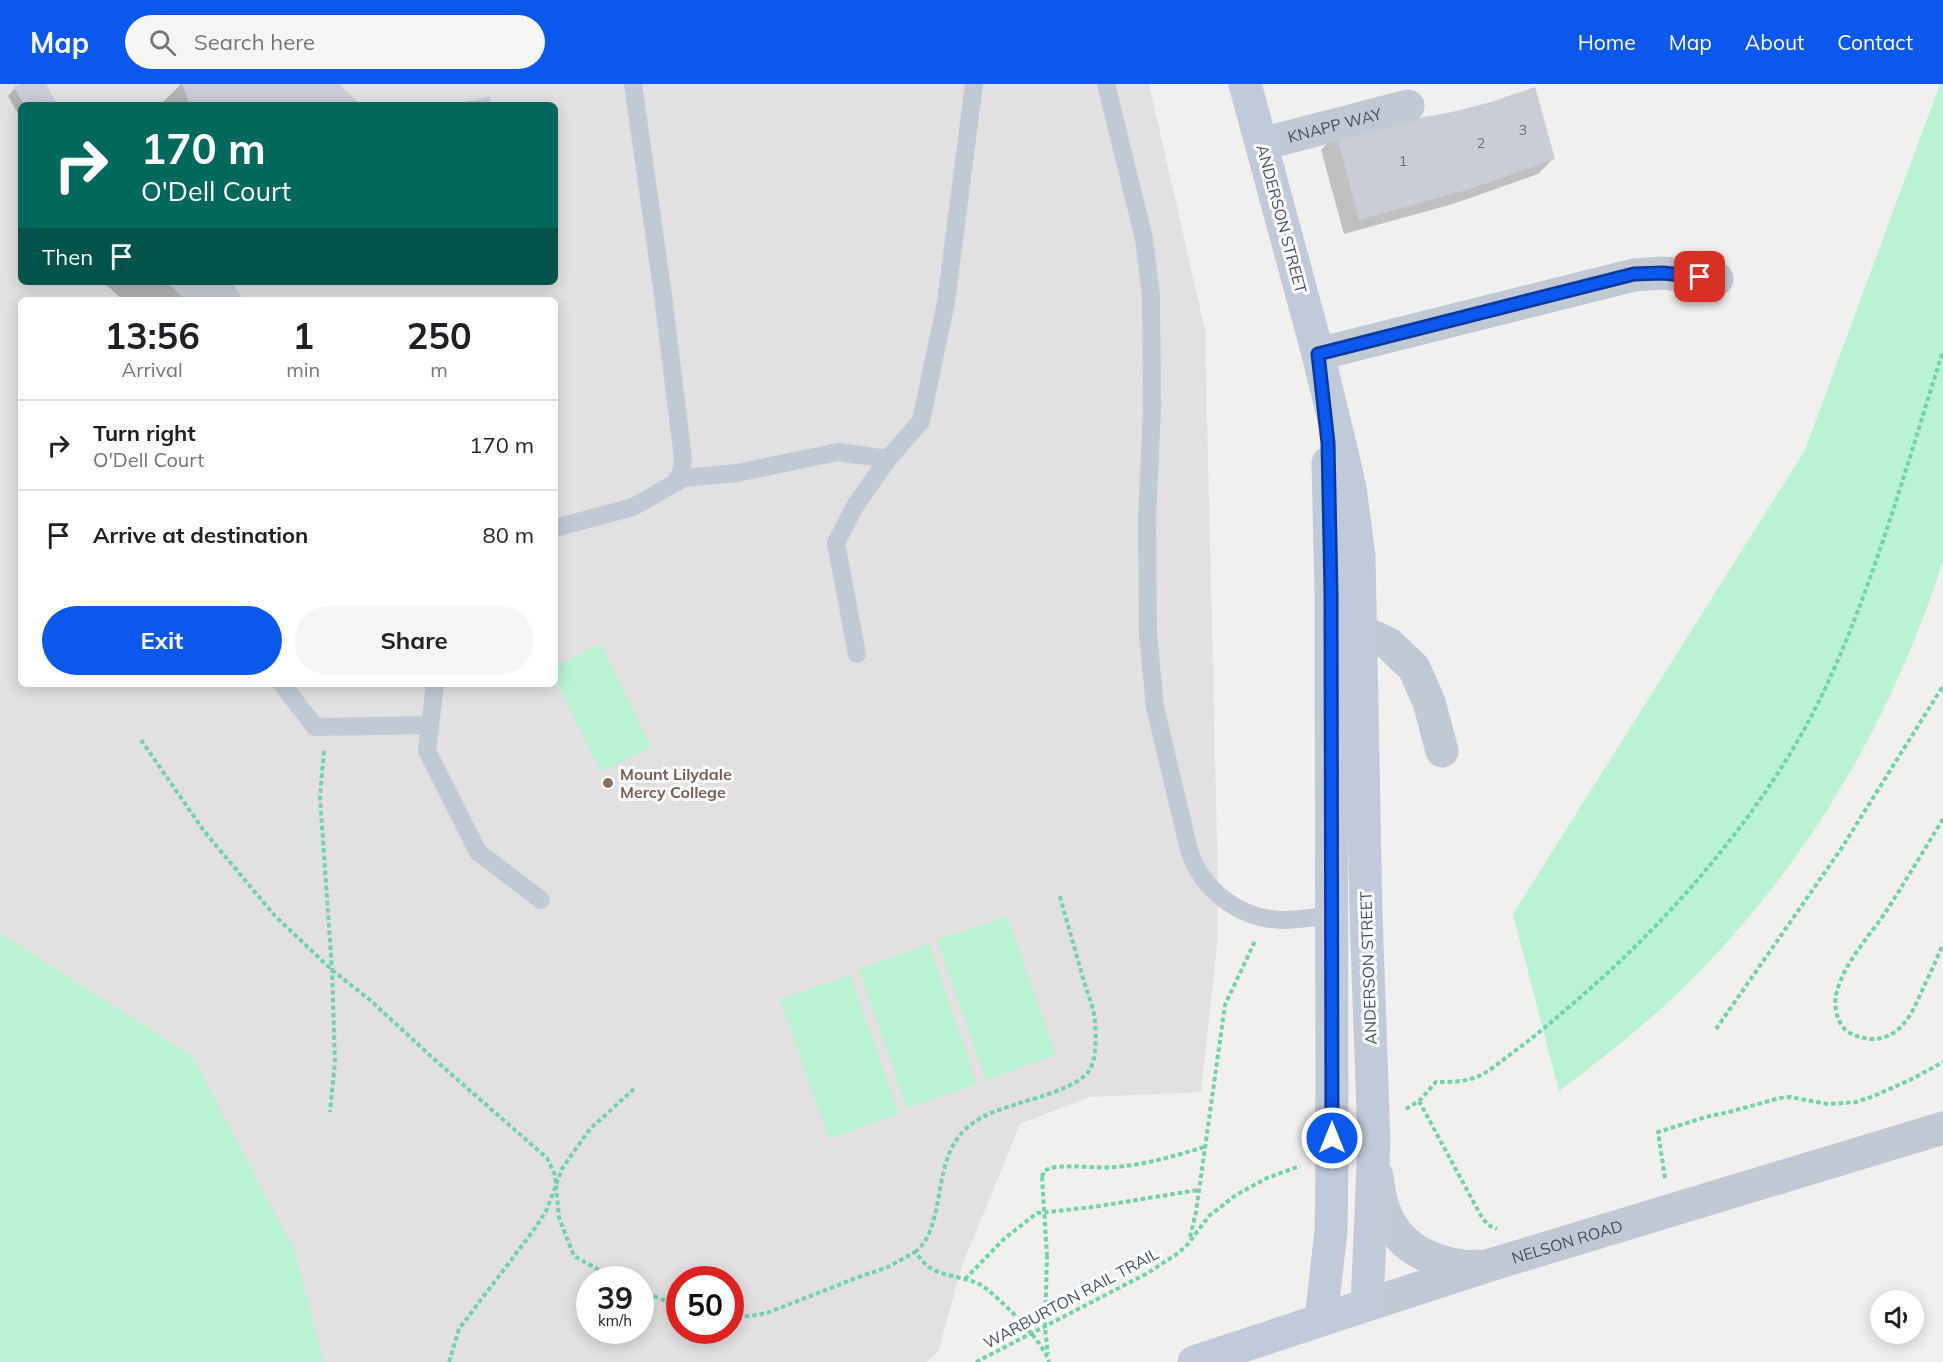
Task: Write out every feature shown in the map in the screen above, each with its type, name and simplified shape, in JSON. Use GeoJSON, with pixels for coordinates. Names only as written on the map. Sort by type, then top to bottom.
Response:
{"type":"FeatureCollection","features":[{"type":"Feature","properties":{"kind":"main road","name":"ANDERSON STREET"},"geometry":{"type":"LineString","coordinates":[[1245,84],[1318,354],[1350,488],[1359,556],[1346,631],[1332,915],[1331,1232],[1321,1319]]}},
{"type":"Feature","properties":{"kind":"main road","name":"ANDERSON STREET"},"geometry":{"type":"LineString","coordinates":[[1346,631],[1366,914],[1374,1142],[1367,1305]]}},
{"type":"Feature","properties":{"kind":"main road"},"geometry":{"type":"LineString","coordinates":[[1332,915],[1366,914]]}},
{"type":"Feature","properties":{"kind":"main road","name":"NELSON ROAD"},"geometry":{"type":"LineString","coordinates":[[1194,1362],[1367,1305]]}},
{"type":"Feature","properties":{"kind":"street","name":"KNAPP WAY"},"geometry":{"type":"LineString","coordinates":[[1262,144],[1408,106]]}},
{"type":"Feature","properties":{"kind":"street"},"geometry":{"type":"LineString","coordinates":[[1318,354],[1634,274],[1663,273],[1717,279]]}},
{"type":"Feature","properties":{"kind":"street"},"geometry":{"type":"LineString","coordinates":[[1346,631],[1389,644],[1414,668],[1429,702],[1442,751]]}},
{"type":"Feature","properties":{"kind":"street","name":"NELSON ROAD"},"geometry":{"type":"LineString","coordinates":[[1367,1305],[1490,1265],[1943,1128]]}},
{"type":"Feature","properties":{"kind":"street"},"geometry":{"type":"LineString","coordinates":[[1374,1142],[1378,1193],[1389,1221],[1404,1243],[1444,1263],[1460,1266],[1490,1265]]}},
{"type":"Feature","properties":{"kind":"lane"},"geometry":{"type":"LineString","coordinates":[[633,84],[663,296],[682,458],[681,473],[675,482]]}},
{"type":"Feature","properties":{"kind":"lane"},"geometry":{"type":"LineString","coordinates":[[857,654],[836,543],[855,506],[888,459],[921,422],[946,302],[974,84]]}},
{"type":"Feature","properties":{"kind":"lane"},"geometry":{"type":"LineString","coordinates":[[1106,84],[1143,239],[1151,296],[1152,409],[1147,576],[1148,635],[1155,706],[1180,817],[1193,862],[1208,885],[1234,908],[1251,915],[1282,920],[1332,915]]}},
{"type":"Feature","properties":{"kind":"lane"},"geometry":{"type":"LineString","coordinates":[[558,527],[633,507],[684,478],[759,469],[838,452],[888,459]]}},
{"type":"Feature","properties":{"kind":"lane"},"geometry":{"type":"LineString","coordinates":[[284,687],[315,727],[430,725]]}},
{"type":"Feature","properties":{"kind":"lane"},"geometry":{"type":"LineString","coordinates":[[435,687],[427,751],[478,852],[541,900]]}},
{"type":"Feature","properties":{"kind":"path"},"geometry":{"type":"LineString","coordinates":[[1491,1069],[1530,1041],[1589,990],[1647,934],[1730,840],[1765,792],[1792,749],[1824,690],[1859,607],[1943,351]]}},
{"type":"Feature","properties":{"kind":"path"},"geometry":{"type":"LineString","coordinates":[[1716,1029],[1841,849],[1943,686]]}},
{"type":"Feature","properties":{"kind":"path"},"geometry":{"type":"LineString","coordinates":[[327,726],[320,796],[332,970],[335,1062],[330,1112]]}},
{"type":"Feature","properties":{"kind":"path"},"geometry":{"type":"LineString","coordinates":[[141,740],[204,831],[275,916],[332,970],[370,1000],[547,1158],[553,1168],[559,1218],[574,1256],[592,1266]]}},
{"type":"Feature","properties":{"kind":"path"},"geometry":{"type":"LineString","coordinates":[[1943,819],[1886,912],[1845,972],[1835,1002],[1836,1012],[1846,1030],[1855,1036],[1873,1039],[1891,1035],[1906,1024],[1943,944]]}},
{"type":"Feature","properties":{"kind":"path"},"geometry":{"type":"LineString","coordinates":[[744,1317],[767,1314],[888,1267],[915,1252],[926,1241],[931,1229],[943,1168],[950,1149],[965,1128],[987,1114],[1043,1095],[1085,1075],[1092,1064],[1095,1019],[1059,893]]}},
{"type":"Feature","properties":{"kind":"path"},"geometry":{"type":"LineString","coordinates":[[1188,1244],[1195,1219],[1225,1005],[1266,918]]}},
{"type":"Feature","properties":{"kind":"path"},"geometry":{"type":"LineString","coordinates":[[1668,1211],[1658,1132],[1780,1098],[1790,1097],[1827,1104],[1857,1102],[1914,1078],[1943,1062]]}},
{"type":"Feature","properties":{"kind":"path"},"geometry":{"type":"LineString","coordinates":[[449,1362],[459,1329],[536,1227],[547,1209],[562,1169],[582,1140],[634,1089]]}},
{"type":"Feature","properties":{"kind":"path"},"geometry":{"type":"LineString","coordinates":[[1419,1101],[1480,1214],[1488,1225],[1497,1229]]}},
{"type":"Feature","properties":{"kind":"path"},"geometry":{"type":"LineString","coordinates":[[1049,1360],[1045,1328],[1047,1255],[1042,1177],[1044,1171],[1050,1168],[1116,1167],[1166,1159],[1204,1147]]}},
{"type":"Feature","properties":{"kind":"path","name":"WARBURTON RAIL TRAIL"},"geometry":{"type":"LineString","coordinates":[[976,1362],[1146,1274],[1177,1254],[1188,1244],[1209,1216],[1236,1195],[1288,1169]]}},
{"type":"Feature","properties":{"kind":"path"},"geometry":{"type":"LineString","coordinates":[[965,1279],[1004,1239],[1037,1213],[1103,1206],[1198,1190]]}},
{"type":"Feature","properties":{"kind":"path"},"geometry":{"type":"LineString","coordinates":[[915,1252],[932,1269],[980,1285],[989,1292],[1032,1334],[1049,1360]]}},
{"type":"Feature","properties":{"kind":"shaded area","name":"Mount Lilydale Mercy College"},"geometry":{"type":"Polygon","coordinates":[[[0,84],[1149,84],[1205,330],[1218,883],[1217,947],[1201,1092],[1090,1097],[1020,1124],[962,1266],[938,1352],[926,1362],[0,1362],[0,84]]]}},
{"type":"Feature","properties":{"kind":"green space"},"geometry":{"type":"Polygon","coordinates":[[[1940,84],[1943,84],[1943,561],[1923,619],[1873,730],[1843,784],[1811,835],[1775,885],[1736,932],[1678,993],[1629,1037],[1559,1091],[1513,914],[1805,450],[1940,84]]]}},
{"type":"Feature","properties":{"kind":"green space"},"geometry":{"type":"Polygon","coordinates":[[[601,644],[651,747],[601,772],[558,685],[558,665],[601,644]]]}},
{"type":"Feature","properties":{"kind":"green space"},"geometry":{"type":"Polygon","coordinates":[[[1007,916],[1056,1055],[986,1080],[937,940],[1007,916]]]}},
{"type":"Feature","properties":{"kind":"green space"},"geometry":{"type":"Polygon","coordinates":[[[0,933],[192,1056],[294,1249],[324,1362],[0,1362],[0,933]]]}},
{"type":"Feature","properties":{"kind":"green space"},"geometry":{"type":"Polygon","coordinates":[[[929,944],[977,1084],[907,1108],[859,969],[929,944]]]}},
{"type":"Feature","properties":{"kind":"green space"},"geometry":{"type":"Polygon","coordinates":[[[850,975],[899,1114],[829,1139],[780,999],[850,975]]]}},
{"type":"Feature","properties":{"kind":"building"},"geometry":{"type":"Polygon","coordinates":[[[20,84],[46,84],[56,102],[22,102],[14,87],[20,84]]]}},
{"type":"Feature","properties":{"kind":"building"},"geometry":{"type":"Polygon","coordinates":[[[182,84],[339,84],[358,102],[189,102],[182,84]]]}},
{"type":"Feature","properties":{"kind":"building"},"geometry":{"type":"Polygon","coordinates":[[[1535,87],[1555,159],[1470,189],[1359,220],[1336,133],[1452,112],[1535,87]]]}},
{"type":"Feature","properties":{"kind":"building"},"geometry":{"type":"Polygon","coordinates":[[[489,96],[491,102],[466,102],[489,96]]]}},
{"type":"Feature","properties":{"kind":"building"},"geometry":{"type":"Polygon","coordinates":[[[169,285],[234,285],[241,297],[183,297],[169,285]]]}},
{"type":"Feature","properties":{"kind":"place","name":"Mount Lilydale Mercy College"},"geometry":{"type":"Point","coordinates":[608,783]}},
{"type":"Feature","properties":{"kind":"route"},"geometry":{"type":"LineString","coordinates":[[1332,1138],[1331,593],[1328,443],[1318,354],[1634,274],[1663,273],[1700,277]]}}]}
